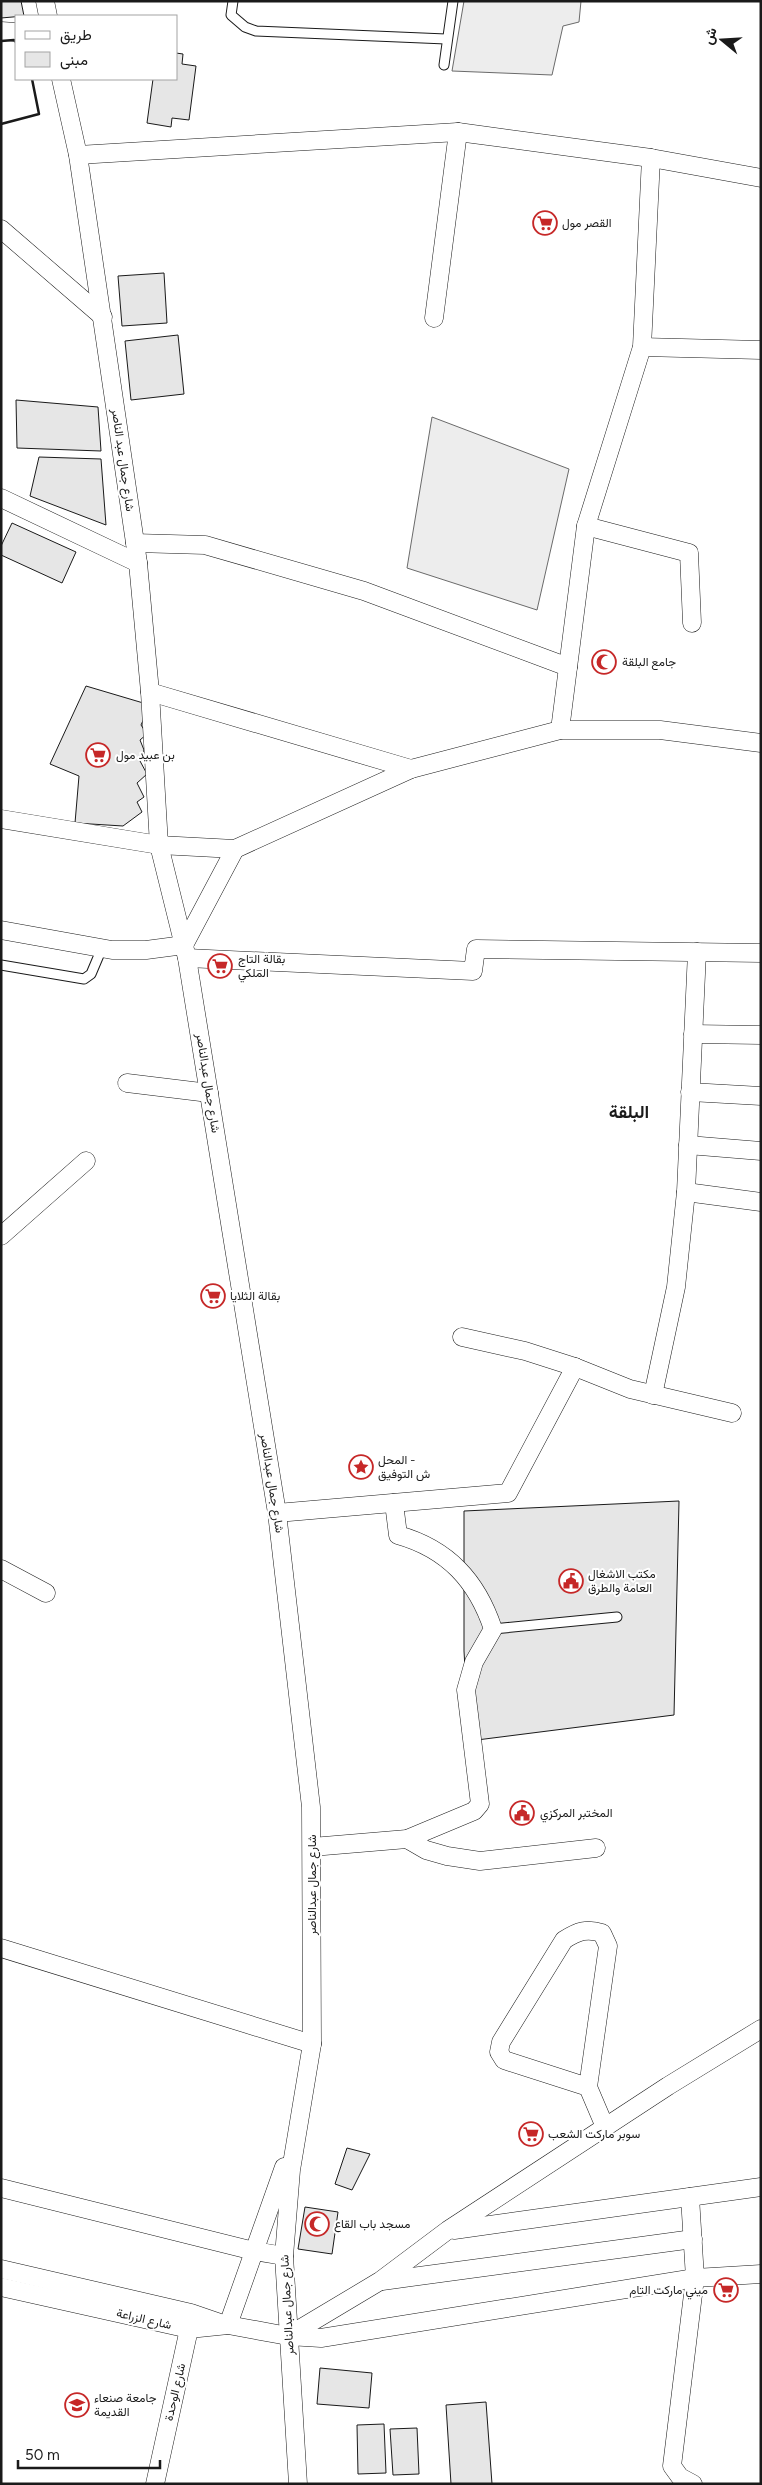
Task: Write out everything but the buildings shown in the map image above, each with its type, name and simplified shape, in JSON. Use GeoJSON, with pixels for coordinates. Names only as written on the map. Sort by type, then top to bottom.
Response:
{"type":"FeatureCollection","features":[{"type":"Feature","properties":{"kind":"street"},"geometry":{"type":"LineString","coordinates":[[45,1],[48,15]]}},
{"type":"Feature","properties":{"kind":"street"},"geometry":{"type":"LineString","coordinates":[[1,31],[15,32]]}},
{"type":"Feature","properties":{"kind":"street","name":"شارع جمال عبد الناصر"},"geometry":{"type":"LineString","coordinates":[[61,80],[78,155],[138,563],[150,692],[159,845]]}},
{"type":"Feature","properties":{"kind":"street"},"geometry":{"type":"LineString","coordinates":[[434,318],[458,132]]}},
{"type":"Feature","properties":{"kind":"street"},"geometry":{"type":"LineString","coordinates":[[78,155],[458,132],[651,158],[761,178]]}},
{"type":"Feature","properties":{"kind":"street"},"geometry":{"type":"LineString","coordinates":[[560,730],[586,526],[642,346],[651,158]]}},
{"type":"Feature","properties":{"kind":"street"},"geometry":{"type":"LineString","coordinates":[[1,230],[102,317]]}},
{"type":"Feature","properties":{"kind":"street"},"geometry":{"type":"LineString","coordinates":[[642,346],[761,350]]}},
{"type":"Feature","properties":{"kind":"street"},"geometry":{"type":"LineString","coordinates":[[1,498],[138,563]]}},
{"type":"Feature","properties":{"kind":"street"},"geometry":{"type":"LineString","coordinates":[[586,526],[689,553],[692,624]]}},
{"type":"Feature","properties":{"kind":"street"},"geometry":{"type":"LineString","coordinates":[[135,543],[205,545],[364,591],[568,667]]}},
{"type":"Feature","properties":{"kind":"street"},"geometry":{"type":"LineString","coordinates":[[150,692],[410,770]]}},
{"type":"Feature","properties":{"kind":"street"},"geometry":{"type":"LineString","coordinates":[[1,819],[159,845],[235,849],[410,770],[560,730],[660,730],[761,743]]}},
{"type":"Feature","properties":{"kind":"street","name":"شارع جمال عبدالناصر"},"geometry":{"type":"LineString","coordinates":[[159,845],[186,952],[277,1513],[311,1807],[312,2044],[290,2178],[284,2256],[298,2484]]}},
{"type":"Feature","properties":{"kind":"street"},"geometry":{"type":"LineString","coordinates":[[186,952],[235,849]]}},
{"type":"Feature","properties":{"kind":"street"},"geometry":{"type":"LineString","coordinates":[[1,930],[102,948],[473,971],[476,949],[761,953]]}},
{"type":"Feature","properties":{"kind":"street"},"geometry":{"type":"LineString","coordinates":[[653,1395],[676,1287],[686,1192],[697,952]]}},
{"type":"Feature","properties":{"kind":"street"},"geometry":{"type":"LineString","coordinates":[[693,1034],[761,1035]]}},
{"type":"Feature","properties":{"kind":"street"},"geometry":{"type":"LineString","coordinates":[[128,1083],[210,1093]]}},
{"type":"Feature","properties":{"kind":"street"},"geometry":{"type":"LineString","coordinates":[[690,1092],[761,1096]]}},
{"type":"Feature","properties":{"kind":"street"},"geometry":{"type":"LineString","coordinates":[[688,1145],[761,1151]]}},
{"type":"Feature","properties":{"kind":"street"},"geometry":{"type":"LineString","coordinates":[[1,1236],[86,1161]]}},
{"type":"Feature","properties":{"kind":"street"},"geometry":{"type":"LineString","coordinates":[[686,1192],[761,1202]]}},
{"type":"Feature","properties":{"kind":"street"},"geometry":{"type":"LineString","coordinates":[[462,1337],[525,1352],[575,1367],[630,1389],[732,1413]]}},
{"type":"Feature","properties":{"kind":"street"},"geometry":{"type":"LineString","coordinates":[[277,1513],[508,1493],[575,1367]]}},
{"type":"Feature","properties":{"kind":"street"},"geometry":{"type":"LineString","coordinates":[[312,1847],[407,1839],[474,1811],[480,1804],[466,1690],[474,1662],[494,1629],[486,1608],[466,1575],[422,1541],[398,1534],[394,1503]]}},
{"type":"Feature","properties":{"kind":"street"},"geometry":{"type":"LineString","coordinates":[[1,1570],[46,1593]]}},
{"type":"Feature","properties":{"kind":"street"},"geometry":{"type":"LineString","coordinates":[[407,1839],[426,1850],[447,1856],[480,1861],[596,1848]]}},
{"type":"Feature","properties":{"kind":"street"},"geometry":{"type":"LineString","coordinates":[[588,2087],[504,2060],[499,2052],[502,2042],[564,1940],[576,1932],[589,1929],[602,1933],[608,1946],[588,2087],[605,2127]]}},
{"type":"Feature","properties":{"kind":"street"},"geometry":{"type":"LineString","coordinates":[[1,1948],[312,2044]]}},
{"type":"Feature","properties":{"kind":"street"},"geometry":{"type":"LineString","coordinates":[[288,2336],[380,2281],[448,2230],[605,2127],[761,2029]]}},
{"type":"Feature","properties":{"kind":"street","name":"شارع جمال عبدالناصر"},"geometry":{"type":"LineString","coordinates":[[228,2325],[299,2127]]}},
{"type":"Feature","properties":{"kind":"street"},"geometry":{"type":"LineString","coordinates":[[448,2230],[761,2187]]}},
{"type":"Feature","properties":{"kind":"street"},"geometry":{"type":"LineString","coordinates":[[1,2188],[254,2252],[284,2256]]}},
{"type":"Feature","properties":{"kind":"street"},"geometry":{"type":"LineString","coordinates":[[690,2197],[695,2278],[672,2466],[680,2477],[693,2484]]}},
{"type":"Feature","properties":{"kind":"street"},"geometry":{"type":"LineString","coordinates":[[380,2281],[694,2239]]}},
{"type":"Feature","properties":{"kind":"street"},"geometry":{"type":"LineString","coordinates":[[1,2269],[191,2313],[228,2325]]}},
{"type":"Feature","properties":{"kind":"street","name":"شارع الزراعة"},"geometry":{"type":"LineString","coordinates":[[1,2287],[189,2329],[228,2325],[288,2336],[338,2337],[695,2278],[761,2274]]}},
{"type":"Feature","properties":{"kind":"street","name":"شارع الوحدة"},"geometry":{"type":"LineString","coordinates":[[155,2484],[189,2329]]}},
{"type":"Feature","properties":{"kind":"lane"},"geometry":{"type":"LineString","coordinates":[[232,1],[231,15],[245,27],[256,31],[446,39]]}},
{"type":"Feature","properties":{"kind":"lane"},"geometry":{"type":"LineString","coordinates":[[444,65],[446,39],[453,1]]}},
{"type":"Feature","properties":{"kind":"lane"},"geometry":{"type":"LineString","coordinates":[[1,965],[84,979],[91,974],[102,948]]}},
{"type":"Feature","properties":{"kind":"lane"},"geometry":{"type":"LineString","coordinates":[[494,1629],[617,1617]]}},
{"type":"Feature","properties":{"kind":"shaded area"},"geometry":{"type":"Polygon","coordinates":[[[464,1],[581,1],[579,22],[563,26],[552,75],[452,71],[464,1]]]}},
{"type":"Feature","properties":{"kind":"shaded area"},"geometry":{"type":"Polygon","coordinates":[[[432,417],[569,469],[537,610],[407,568],[432,417]]]}},
{"type":"Feature","properties":{"kind":"wall"},"geometry":{"type":"LineString","coordinates":[[1,41],[15,41]]}},
{"type":"Feature","properties":{"kind":"wall"},"geometry":{"type":"LineString","coordinates":[[1,124],[39,114],[32,80]]}},
{"type":"Feature","properties":{"kind":"place","name":"القصر مول"},"geometry":{"type":"Point","coordinates":[545,223]}},
{"type":"Feature","properties":{"kind":"place","name":"جامع البلقة"},"geometry":{"type":"Point","coordinates":[604,662]}},
{"type":"Feature","properties":{"kind":"place","name":"بن عبيد مول"},"geometry":{"type":"Point","coordinates":[98,755]}},
{"type":"Feature","properties":{"kind":"place","name":"بقالة التاج الملكي"},"geometry":{"type":"Point","coordinates":[220,966]}},
{"type":"Feature","properties":{"kind":"place","name":"بقالة الثلايا"},"geometry":{"type":"Point","coordinates":[213,1296]}},
{"type":"Feature","properties":{"kind":"place","name":"المحل - ش التوفيق"},"geometry":{"type":"Point","coordinates":[361,1467]}},
{"type":"Feature","properties":{"kind":"place","name":"مكتب الاشغال العامة والطرق"},"geometry":{"type":"Point","coordinates":[571,1581]}},
{"type":"Feature","properties":{"kind":"place","name":"المختبر المركزي"},"geometry":{"type":"Point","coordinates":[522,1813]}},
{"type":"Feature","properties":{"kind":"place","name":"سوبر ماركت الشعب"},"geometry":{"type":"Point","coordinates":[531,2134]}},
{"type":"Feature","properties":{"kind":"place","name":"مسجد باب القاع"},"geometry":{"type":"Point","coordinates":[317,2224]}},
{"type":"Feature","properties":{"kind":"place","name":"ميني ماركت التام"},"geometry":{"type":"Point","coordinates":[726,2290]}},
{"type":"Feature","properties":{"kind":"place","name":"جامعة صنعاء القديمة"},"geometry":{"type":"Point","coordinates":[77,2405]}},
{"type":"Feature","properties":{"kind":"district","name":"البلقة"},"geometry":{"type":"Point","coordinates":[629,1112]}}]}
